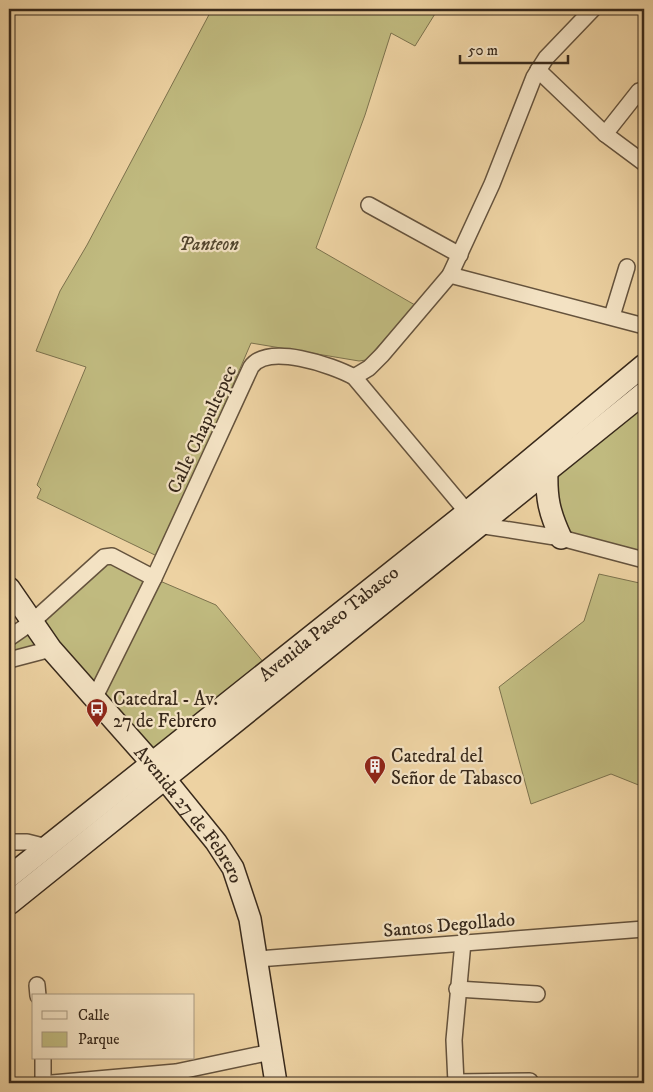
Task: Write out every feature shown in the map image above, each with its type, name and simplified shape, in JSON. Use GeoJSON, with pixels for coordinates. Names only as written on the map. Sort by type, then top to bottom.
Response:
{"type":"FeatureCollection","features":[{"type":"Feature","properties":{"kind":"main road","name":"Avenida Paseo Tabasco"},"geometry":{"type":"LineString","coordinates":[[9,904],[165,779],[472,519],[644,365]]}},
{"type":"Feature","properties":{"kind":"main road","name":"Avenida Paseo Tabasco"},"geometry":{"type":"LineString","coordinates":[[9,877],[151,762],[472,519],[547,469],[644,393]]}},
{"type":"Feature","properties":{"kind":"main road"},"geometry":{"type":"LineString","coordinates":[[547,469],[546,495],[549,509],[561,538]]}},
{"type":"Feature","properties":{"kind":"main road","name":"Avenida 27 de Febrero"},"geometry":{"type":"LineString","coordinates":[[9,588],[51,650],[151,762],[216,842],[233,868],[246,904],[258,959],[276,1083]]}},
{"type":"Feature","properties":{"kind":"street"},"geometry":{"type":"LineString","coordinates":[[354,376],[369,368],[382,355],[450,275],[492,184],[538,70],[593,9]]}},
{"type":"Feature","properties":{"kind":"street"},"geometry":{"type":"LineString","coordinates":[[538,70],[605,134],[641,156]]}},
{"type":"Feature","properties":{"kind":"street"},"geometry":{"type":"LineString","coordinates":[[605,134],[639,91]]}},
{"type":"Feature","properties":{"kind":"street"},"geometry":{"type":"LineString","coordinates":[[369,204],[460,255]]}},
{"type":"Feature","properties":{"kind":"street"},"geometry":{"type":"LineString","coordinates":[[612,316],[627,267]]}},
{"type":"Feature","properties":{"kind":"street"},"geometry":{"type":"LineString","coordinates":[[450,275],[612,316],[644,326]]}},
{"type":"Feature","properties":{"kind":"street","name":"Calle Chapultepec"},"geometry":{"type":"LineString","coordinates":[[94,699],[154,578],[250,367],[256,359],[265,357],[310,360],[326,364],[354,376],[472,519]]}},
{"type":"Feature","properties":{"kind":"street"},"geometry":{"type":"LineString","coordinates":[[472,519],[561,538],[644,560]]}},
{"type":"Feature","properties":{"kind":"street"},"geometry":{"type":"LineString","coordinates":[[9,638],[32,622],[104,557],[112,556],[154,578]]}},
{"type":"Feature","properties":{"kind":"street"},"geometry":{"type":"LineString","coordinates":[[9,660],[51,650]]}},
{"type":"Feature","properties":{"kind":"street"},"geometry":{"type":"LineString","coordinates":[[9,842],[27,842],[47,846]]}},
{"type":"Feature","properties":{"kind":"street","name":"Santos Degollado"},"geometry":{"type":"LineString","coordinates":[[258,959],[644,929]]}},
{"type":"Feature","properties":{"kind":"street"},"geometry":{"type":"LineString","coordinates":[[463,942],[457,989],[454,1040],[456,1082],[530,1082]]}},
{"type":"Feature","properties":{"kind":"street"},"geometry":{"type":"LineString","coordinates":[[457,989],[536,994]]}},
{"type":"Feature","properties":{"kind":"street"},"geometry":{"type":"LineString","coordinates":[[52,1083],[176,1078],[271,1052]]}},
{"type":"Feature","properties":{"kind":"street"},"geometry":{"type":"LineString","coordinates":[[43,1060],[43,1083]]}},
{"type":"Feature","properties":{"kind":"green space","name":"Panteon"},"geometry":{"type":"Polygon","coordinates":[[[212,9],[438,9],[415,46],[391,33],[365,115],[316,248],[415,305],[366,360],[359,361],[251,343],[159,557],[37,498],[41,489],[37,485],[86,367],[36,351],[60,291],[87,245],[212,9]]]}},
{"type":"Feature","properties":{"kind":"green space"},"geometry":{"type":"Polygon","coordinates":[[[644,393],[644,560],[561,538],[547,469],[644,393]]]}},
{"type":"Feature","properties":{"kind":"green space"},"geometry":{"type":"Polygon","coordinates":[[[104,557],[216,605],[269,669],[151,762],[51,650],[9,660],[9,638],[104,557]]]}},
{"type":"Feature","properties":{"kind":"green space"},"geometry":{"type":"Polygon","coordinates":[[[599,574],[644,584],[644,831],[641,786],[611,774],[531,804],[499,687],[584,621],[599,574]]]}},
{"type":"Feature","properties":{"kind":"place","name":"Catedral - Av. 27 de Febrero"},"geometry":{"type":"Point","coordinates":[97,728]}},
{"type":"Feature","properties":{"kind":"place","name":"Catedral del Señor de Tabasco"},"geometry":{"type":"Point","coordinates":[375,785]}}]}
